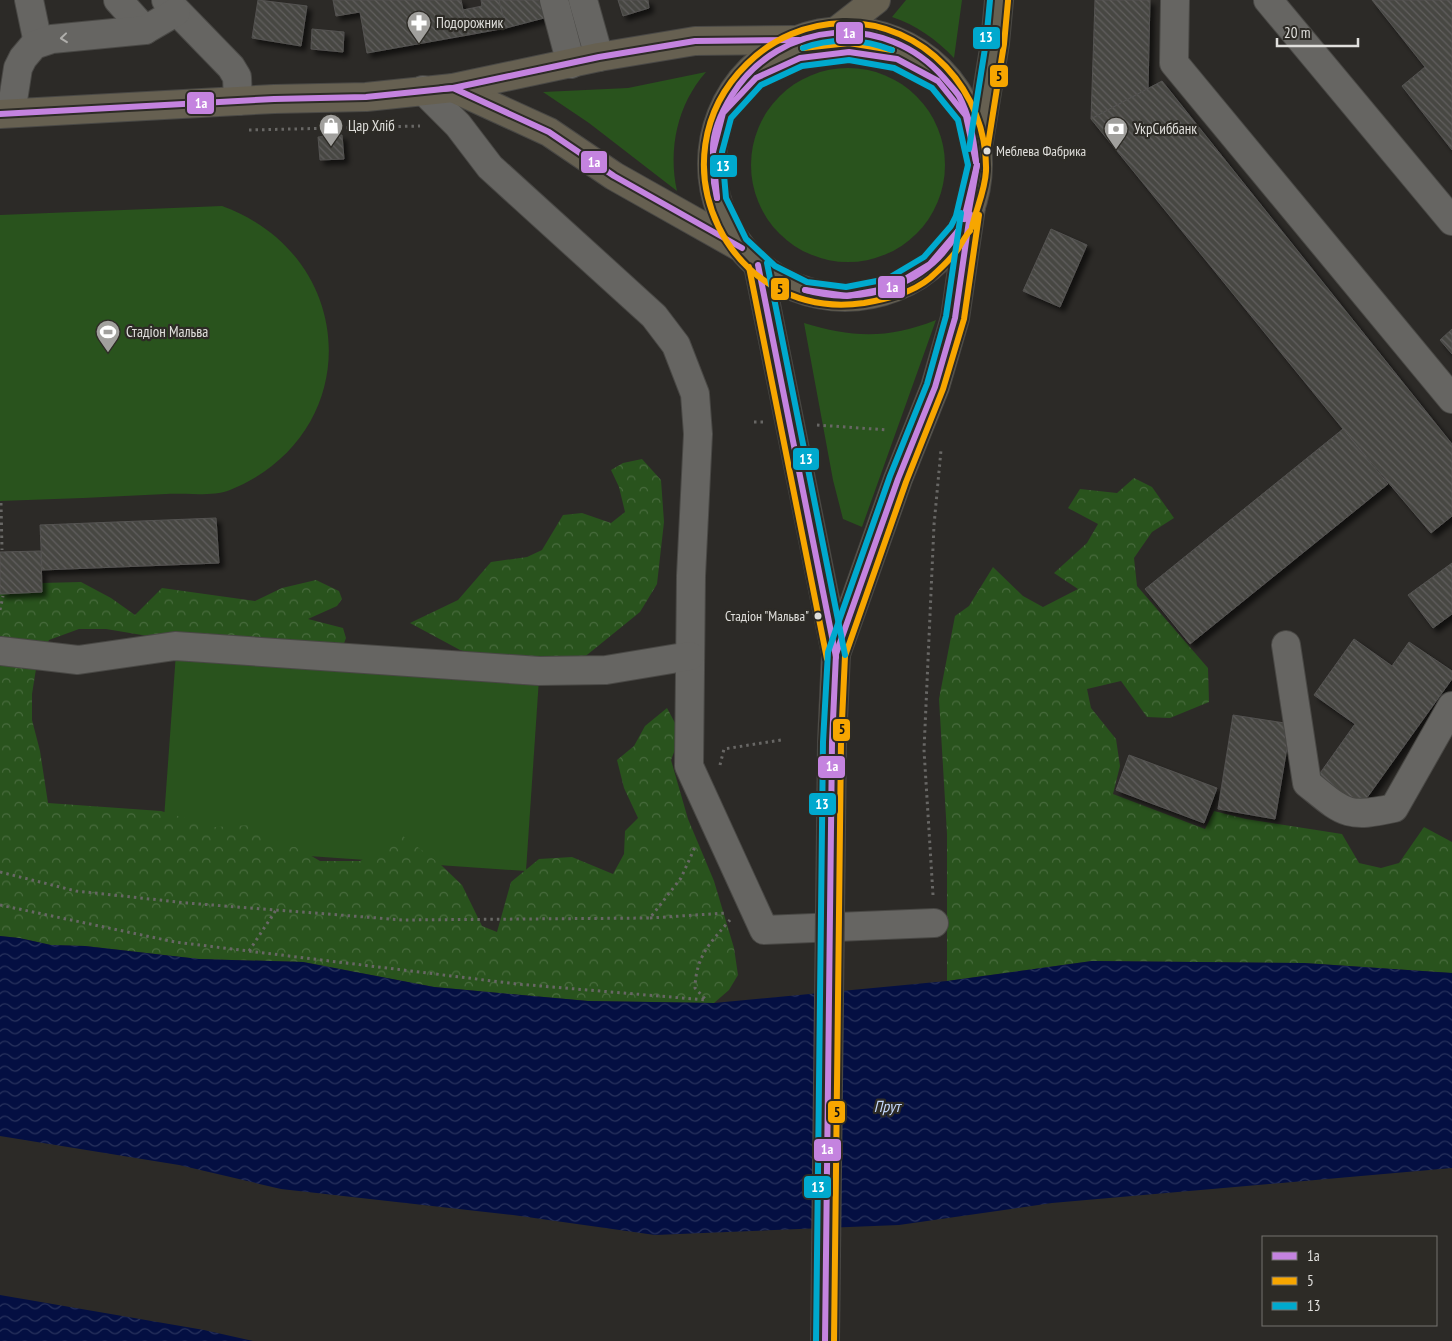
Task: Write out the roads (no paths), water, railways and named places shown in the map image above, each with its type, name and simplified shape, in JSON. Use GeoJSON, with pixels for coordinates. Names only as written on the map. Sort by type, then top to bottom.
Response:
{"type":"FeatureCollection","features":[{"type":"Feature","properties":{"kind":"highway"},"geometry":{"type":"LineString","coordinates":[[835,32],[876,0]]}},
{"type":"Feature","properties":{"kind":"highway"},"geometry":{"type":"LineString","coordinates":[[453,88],[549,132],[614,176],[750,256],[792,286],[830,296],[870,295],[908,282],[940,258],[953,242],[971,207],[977,180],[978,152],[994,43],[998,0]]}},
{"type":"Feature","properties":{"kind":"highway"},"geometry":{"type":"LineString","coordinates":[[6,114],[238,101],[366,97],[453,88],[599,57],[695,41],[799,40],[835,32],[872,34],[890,40],[924,57],[951,84],[961,99],[975,134],[978,152]]}},
{"type":"Feature","properties":{"kind":"highway"},"geometry":{"type":"LineString","coordinates":[[750,256],[729,229],[720,208],[714,186],[712,163],[716,133],[730,98],[744,79],[760,63],[778,50],[799,40]]}},
{"type":"Feature","properties":{"kind":"main road"},"geometry":{"type":"LineString","coordinates":[[836,654],[898,480],[936,387],[955,318],[971,207]]}},
{"type":"Feature","properties":{"kind":"main road"},"geometry":{"type":"LineString","coordinates":[[750,256],[791,423],[836,654],[832,742],[825,1341]]}},
{"type":"Feature","properties":{"kind":"street"},"geometry":{"type":"LineString","coordinates":[[29,0],[38,43]]}},
{"type":"Feature","properties":{"kind":"street"},"geometry":{"type":"LineString","coordinates":[[118,0],[145,30]]}},
{"type":"Feature","properties":{"kind":"street"},"geometry":{"type":"LineString","coordinates":[[554,0],[571,64]]}},
{"type":"Feature","properties":{"kind":"street"},"geometry":{"type":"LineString","coordinates":[[583,0],[599,57]]}},
{"type":"Feature","properties":{"kind":"street"},"geometry":{"type":"LineString","coordinates":[[1176,0],[1174,63],[1452,399]]}},
{"type":"Feature","properties":{"kind":"street"},"geometry":{"type":"LineString","coordinates":[[1268,0],[1452,221]]}},
{"type":"Feature","properties":{"kind":"street"},"geometry":{"type":"LineString","coordinates":[[6,114],[18,68],[28,51],[38,43],[52,39],[145,30],[171,6],[231,67],[237,77],[238,101]]}},
{"type":"Feature","properties":{"kind":"street"},"geometry":{"type":"LineString","coordinates":[[423,90],[458,124],[490,167],[654,316],[676,345],[695,394],[698,434],[691,576],[689,766],[743,905],[764,930],[934,923]]}},
{"type":"Feature","properties":{"kind":"street"},"geometry":{"type":"LineString","coordinates":[[1286,645],[1307,783],[1341,811],[1368,814],[1394,808],[1452,706]]}},
{"type":"Feature","properties":{"kind":"street"},"geometry":{"type":"LineString","coordinates":[[0,651],[78,660],[175,646],[539,671],[606,670],[690,656]]}},
{"type":"Feature","properties":{"kind":"water","name":"Прут"},"geometry":{"type":"Polygon","coordinates":[[[0,936],[51,945],[85,946],[199,959],[303,962],[434,987],[588,1001],[714,1003],[947,981],[1092,961],[1304,963],[1452,973],[1452,1168],[1052,1203],[899,1225],[655,1235],[513,1215],[281,1189],[179,1165],[0,1136],[0,936]]]}},
{"type":"Feature","properties":{"kind":"water"},"geometry":{"type":"Polygon","coordinates":[[[0,1295],[204,1330],[253,1341],[0,1341],[0,1295]]]}},
{"type":"Feature","properties":{"kind":"place","name":"Подорожник"},"geometry":{"type":"Point","coordinates":[419,44]}},
{"type":"Feature","properties":{"kind":"place","name":"Цар Хліб"},"geometry":{"type":"Point","coordinates":[331,147]}},
{"type":"Feature","properties":{"kind":"place","name":"УкрСиббанк"},"geometry":{"type":"Point","coordinates":[1116,150]}},
{"type":"Feature","properties":{"kind":"place","name":"Меблева Фабрика"},"geometry":{"type":"Point","coordinates":[987,151]}},
{"type":"Feature","properties":{"kind":"place","name":"Стадіон Мальва"},"geometry":{"type":"Point","coordinates":[108,353]}},
{"type":"Feature","properties":{"kind":"place","name":"Стадіон \"Мальва\""},"geometry":{"type":"Point","coordinates":[818,616]}}]}
